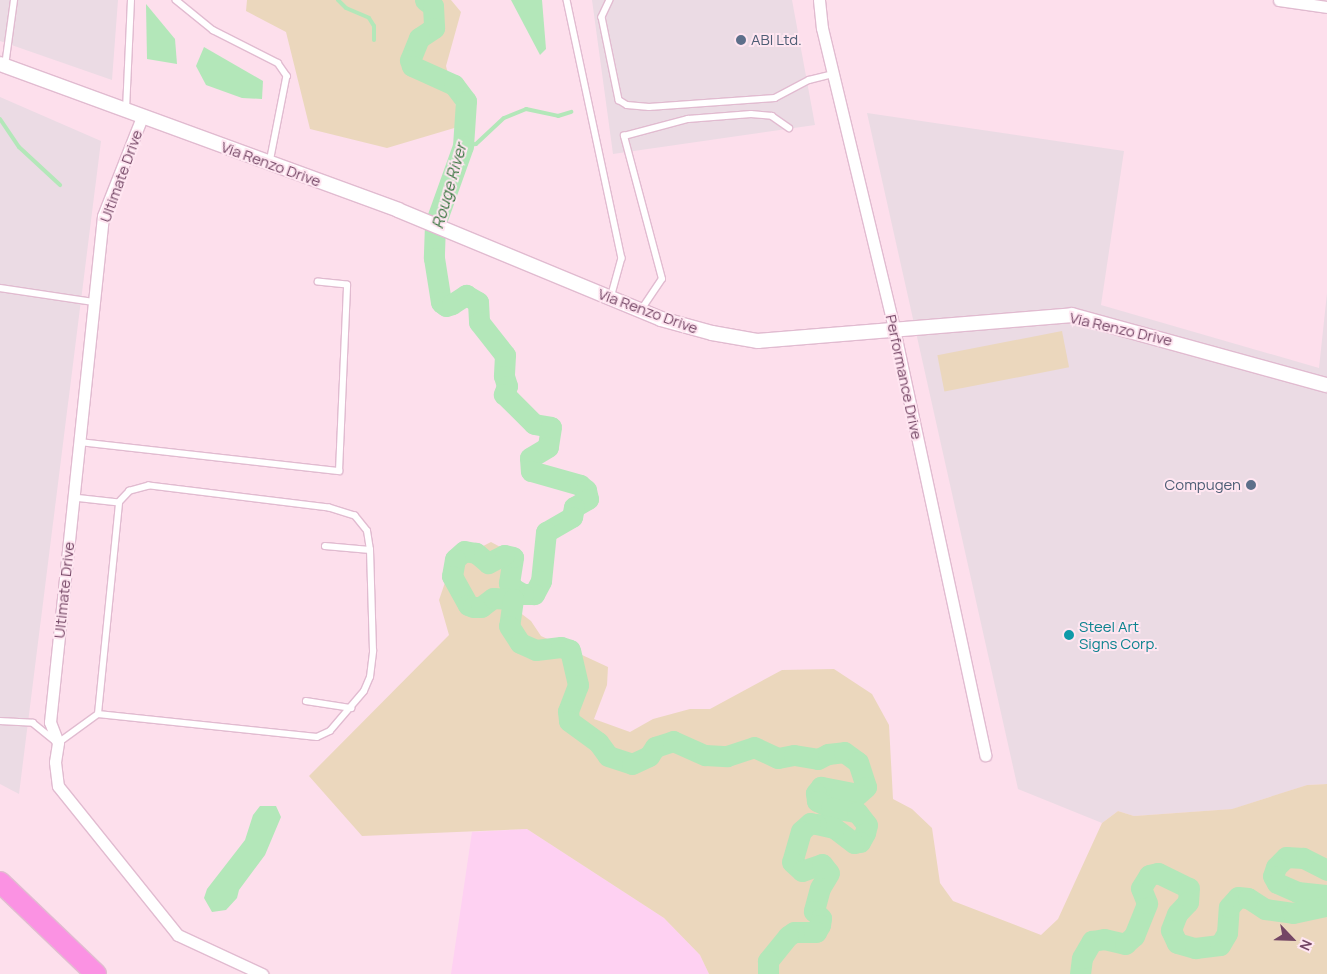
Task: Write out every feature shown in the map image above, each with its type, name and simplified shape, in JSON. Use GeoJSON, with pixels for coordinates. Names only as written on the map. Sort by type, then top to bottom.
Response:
{"type":"FeatureCollection","features":[{"type":"Feature","properties":{"kind":"highway"},"geometry":{"type":"LineString","coordinates":[[0,882],[96,974]]}},
{"type":"Feature","properties":{"kind":"street","name":"Performance Drive"},"geometry":{"type":"LineString","coordinates":[[819,0],[833,74],[894,329],[985,755]]}},
{"type":"Feature","properties":{"kind":"street"},"geometry":{"type":"LineString","coordinates":[[1279,0],[1327,7]]}},
{"type":"Feature","properties":{"kind":"street","name":"Via Renzo Drive"},"geometry":{"type":"LineString","coordinates":[[2,65],[398,210],[641,310],[712,333],[758,341],[1072,314],[1327,385]]}},
{"type":"Feature","properties":{"kind":"street","name":"Ultimate Drive"},"geometry":{"type":"LineString","coordinates":[[142,117],[103,216],[50,722],[58,743],[55,762],[58,786],[178,935],[262,974]]}},
{"type":"Feature","properties":{"kind":"lane"},"geometry":{"type":"LineString","coordinates":[[2,65],[14,0]]}},
{"type":"Feature","properties":{"kind":"lane"},"geometry":{"type":"LineString","coordinates":[[126,111],[131,0]]}},
{"type":"Feature","properties":{"kind":"lane"},"geometry":{"type":"LineString","coordinates":[[176,0],[213,30],[278,63],[287,76],[270,163]]}},
{"type":"Feature","properties":{"kind":"lane"},"geometry":{"type":"LineString","coordinates":[[567,0],[622,258],[611,298]]}},
{"type":"Feature","properties":{"kind":"lane"},"geometry":{"type":"LineString","coordinates":[[610,0],[602,17],[619,100],[627,105],[649,107],[775,98],[809,80],[833,74]]}},
{"type":"Feature","properties":{"kind":"lane"},"geometry":{"type":"LineString","coordinates":[[641,310],[662,279],[624,136],[688,119],[751,114],[772,116],[789,128]]}},
{"type":"Feature","properties":{"kind":"lane"},"geometry":{"type":"LineString","coordinates":[[80,442],[339,471],[347,285],[318,282]]}},
{"type":"Feature","properties":{"kind":"lane"},"geometry":{"type":"LineString","coordinates":[[0,288],[94,302]]}},
{"type":"Feature","properties":{"kind":"lane"},"geometry":{"type":"LineString","coordinates":[[0,722],[33,724],[58,743],[98,714],[318,737],[330,731],[351,708],[370,677],[373,651],[368,531],[355,516],[329,508],[149,486],[130,490],[119,503],[98,714]]}},
{"type":"Feature","properties":{"kind":"lane"},"geometry":{"type":"LineString","coordinates":[[74,498],[119,503]]}},
{"type":"Feature","properties":{"kind":"lane"},"geometry":{"type":"LineString","coordinates":[[325,546],[370,550]]}},
{"type":"Feature","properties":{"kind":"lane"},"geometry":{"type":"LineString","coordinates":[[306,701],[351,708]]}},
{"type":"Feature","properties":{"kind":"shaded area"},"geometry":{"type":"Polygon","coordinates":[[[0,0],[118,0],[112,80],[0,41],[0,0]]]}},
{"type":"Feature","properties":{"kind":"shaded area"},"geometry":{"type":"Polygon","coordinates":[[[247,0],[451,0],[461,12],[446,66],[461,126],[387,148],[310,129],[286,32],[246,11],[247,0]]]}},
{"type":"Feature","properties":{"kind":"shaded area"},"geometry":{"type":"Polygon","coordinates":[[[511,0],[542,0],[546,49],[540,55],[511,0]]]}},
{"type":"Feature","properties":{"kind":"shaded area"},"geometry":{"type":"Polygon","coordinates":[[[592,0],[792,0],[815,125],[613,154],[592,0]]]}},
{"type":"Feature","properties":{"kind":"shaded area"},"geometry":{"type":"Polygon","coordinates":[[[146,4],[175,39],[177,64],[147,59],[146,4]]]}},
{"type":"Feature","properties":{"kind":"shaded area"},"geometry":{"type":"Polygon","coordinates":[[[204,47],[263,81],[262,99],[242,98],[206,85],[196,66],[204,47]]]}},
{"type":"Feature","properties":{"kind":"shaded area"},"geometry":{"type":"Polygon","coordinates":[[[0,97],[101,141],[19,794],[0,784],[0,97]]]}},
{"type":"Feature","properties":{"kind":"shaded area"},"geometry":{"type":"Polygon","coordinates":[[[867,113],[1124,151],[1101,305],[1319,368],[1327,293],[1327,784],[1307,785],[1233,809],[1134,816],[1118,811],[1102,823],[1018,789],[867,113]]]}},
{"type":"Feature","properties":{"kind":"shaded area"},"geometry":{"type":"Polygon","coordinates":[[[1062,331],[1069,367],[944,392],[937,355],[1062,331]]]}},
{"type":"Feature","properties":{"kind":"shaded area"},"geometry":{"type":"Polygon","coordinates":[[[491,542],[513,554],[516,567],[507,590],[510,605],[531,621],[541,636],[608,667],[607,685],[594,719],[630,732],[653,719],[690,709],[710,709],[782,670],[834,669],[872,694],[889,725],[893,799],[912,809],[932,828],[940,883],[953,901],[1041,935],[1058,919],[1102,823],[1118,811],[1134,816],[1232,809],[1307,785],[1327,784],[1327,974],[709,974],[700,955],[664,918],[527,829],[362,836],[309,776],[449,635],[439,600],[452,562],[491,542]]]}},
{"type":"Feature","properties":{"kind":"shaded area"},"geometry":{"type":"Polygon","coordinates":[[[260,806],[276,806],[281,817],[265,855],[239,890],[237,898],[226,910],[212,912],[204,898],[207,889],[245,840],[253,815],[260,806]]]}},
{"type":"Feature","properties":{"kind":"shaded area"},"geometry":{"type":"Polygon","coordinates":[[[527,829],[664,918],[700,955],[709,974],[451,974],[472,832],[527,829]]]}},
{"type":"Feature","properties":{"kind":"waterway"},"geometry":{"type":"LineString","coordinates":[[338,0],[346,8],[369,18],[374,26],[374,40]]}},
{"type":"Feature","properties":{"kind":"waterway","name":"Rouge River"},"geometry":{"type":"LineString","coordinates":[[425,0],[433,6],[434,28],[419,38],[410,60],[412,66],[454,85],[466,101],[463,146],[435,224],[434,258],[441,302],[446,306],[466,295],[478,302],[479,322],[505,355],[504,376],[507,386],[504,394],[534,424],[551,427],[548,447],[530,458],[531,471],[580,485],[586,490],[588,499],[574,507],[572,517],[546,532],[541,581],[534,594],[523,594],[514,589],[509,583],[513,557],[504,555],[488,563],[476,553],[464,551],[455,559],[452,576],[468,605],[473,607],[481,607],[493,598],[513,599],[509,626],[520,643],[536,650],[561,647],[570,650],[578,685],[568,711],[569,721],[598,742],[608,756],[632,764],[649,756],[655,747],[673,741],[705,755],[727,756],[754,747],[778,758],[794,755],[818,759],[828,754],[844,752],[858,762],[866,787],[858,794],[821,787],[816,793],[817,801],[831,808],[857,812],[867,825],[865,833],[860,842],[854,843],[834,828],[810,823],[801,831],[792,862],[802,871],[822,864],[829,873],[820,888],[814,911],[821,918],[820,925],[816,932],[794,932],[788,936],[768,961],[768,974]]}},
{"type":"Feature","properties":{"kind":"waterway"},"geometry":{"type":"LineString","coordinates":[[463,146],[476,144],[504,118],[526,109],[558,116],[571,112]]}},
{"type":"Feature","properties":{"kind":"waterway"},"geometry":{"type":"LineString","coordinates":[[0,119],[19,147],[60,185]]}},
{"type":"Feature","properties":{"kind":"waterway","name":"Rouge River"},"geometry":{"type":"LineString","coordinates":[[1327,870],[1303,858],[1286,857],[1276,867],[1273,876],[1277,883],[1297,892],[1327,895]]}},
{"type":"Feature","properties":{"kind":"waterway","name":"Rouge River"},"geometry":{"type":"LineString","coordinates":[[1080,974],[1082,958],[1092,941],[1104,939],[1125,944],[1134,936],[1147,903],[1141,888],[1149,875],[1158,873],[1189,888],[1188,902],[1177,914],[1171,930],[1177,943],[1195,948],[1220,945],[1227,933],[1229,907],[1238,897],[1248,898],[1265,909],[1293,913],[1327,906]]}},
{"type":"Feature","properties":{"kind":"place","name":"ABI Ltd."},"geometry":{"type":"Point","coordinates":[741,40]}},
{"type":"Feature","properties":{"kind":"place","name":"Compugen"},"geometry":{"type":"Point","coordinates":[1251,485]}},
{"type":"Feature","properties":{"kind":"place","name":"Steel Art Signs Corp."},"geometry":{"type":"Point","coordinates":[1069,635]}}]}
